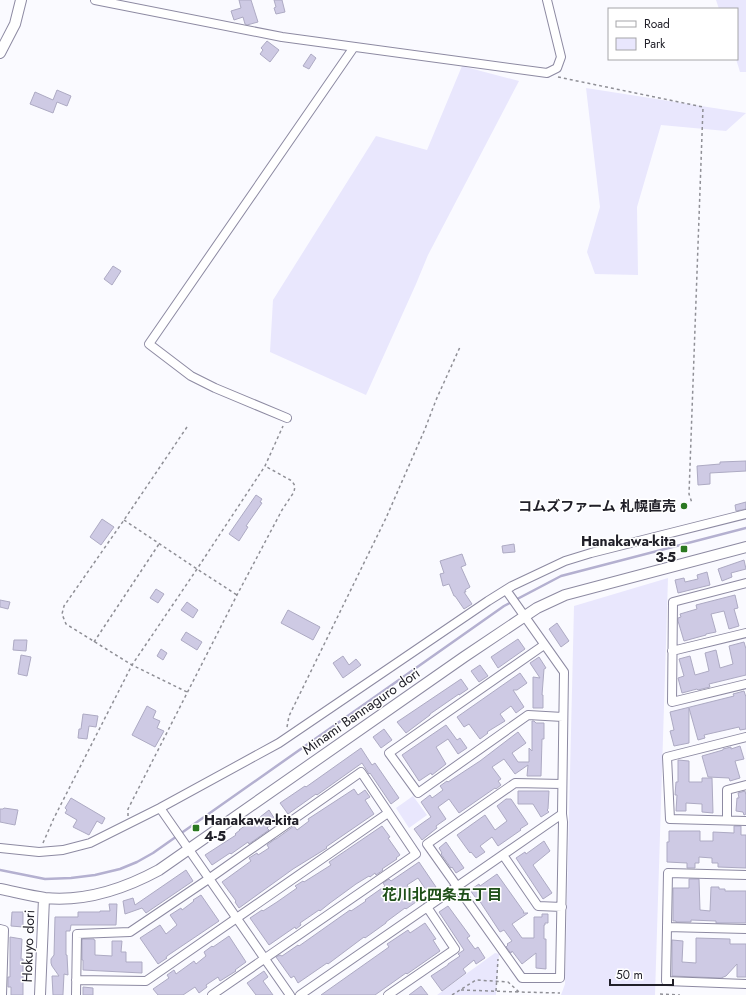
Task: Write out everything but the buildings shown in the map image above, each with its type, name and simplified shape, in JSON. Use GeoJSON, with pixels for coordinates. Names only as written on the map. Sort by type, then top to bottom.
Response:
{"type":"FeatureCollection","features":[{"type":"Feature","properties":{"kind":"street"},"geometry":{"type":"LineString","coordinates":[[0,53],[15,24],[21,0]]}},
{"type":"Feature","properties":{"kind":"street"},"geometry":{"type":"LineString","coordinates":[[95,0],[282,37],[547,73],[557,68],[561,57],[546,0]]}},
{"type":"Feature","properties":{"kind":"street"},"geometry":{"type":"LineString","coordinates":[[287,418],[215,388],[191,376],[149,344],[354,47]]}},
{"type":"Feature","properties":{"kind":"street"},"geometry":{"type":"LineString","coordinates":[[0,848],[39,852],[63,850],[90,843],[160,808],[285,739],[488,601],[508,593],[565,561],[591,553],[746,514]]}},
{"type":"Feature","properties":{"kind":"street","name":"Minami Bannaguro dori"},"geometry":{"type":"LineString","coordinates":[[0,889],[44,898],[78,898],[102,894],[126,886],[159,870],[457,661],[538,608],[565,595],[746,547]]}},
{"type":"Feature","properties":{"kind":"street"},"geometry":{"type":"LineString","coordinates":[[746,583],[673,602],[672,702],[746,684]]}},
{"type":"Feature","properties":{"kind":"street"},"geometry":{"type":"LineString","coordinates":[[508,593],[564,672],[560,978],[522,978],[427,844],[515,783],[562,784]]}},
{"type":"Feature","properties":{"kind":"street"},"geometry":{"type":"LineString","coordinates":[[672,651],[746,633]]}},
{"type":"Feature","properties":{"kind":"street"},"geometry":{"type":"LineString","coordinates":[[544,645],[389,753],[418,792],[528,715],[563,717]]}},
{"type":"Feature","properties":{"kind":"street"},"geometry":{"type":"LineString","coordinates":[[746,736],[667,757],[670,819],[746,820]]}},
{"type":"Feature","properties":{"kind":"street"},"geometry":{"type":"LineString","coordinates":[[76,995],[77,934],[130,932],[361,772],[416,854],[212,995]]}},
{"type":"Feature","properties":{"kind":"street"},"geometry":{"type":"LineString","coordinates":[[727,820],[728,790],[746,785]]}},
{"type":"Feature","properties":{"kind":"street"},"geometry":{"type":"LineString","coordinates":[[160,808],[290,995]]}},
{"type":"Feature","properties":{"kind":"street"},"geometry":{"type":"LineString","coordinates":[[76,980],[146,982],[388,813]]}},
{"type":"Feature","properties":{"kind":"street"},"geometry":{"type":"LineString","coordinates":[[300,995],[562,814]]}},
{"type":"Feature","properties":{"kind":"street"},"geometry":{"type":"LineString","coordinates":[[503,854],[538,906],[562,907]]}},
{"type":"Feature","properties":{"kind":"street"},"geometry":{"type":"LineString","coordinates":[[746,875],[668,873],[666,981],[746,984]]}},
{"type":"Feature","properties":{"kind":"street","name":"Hokuyo dori"},"geometry":{"type":"LineString","coordinates":[[40,995],[44,898]]}},
{"type":"Feature","properties":{"kind":"street"},"geometry":{"type":"LineString","coordinates":[[388,995],[455,949],[427,907]]}},
{"type":"Feature","properties":{"kind":"street"},"geometry":{"type":"LineString","coordinates":[[667,926],[746,929]]}},
{"type":"Feature","properties":{"kind":"street"},"geometry":{"type":"LineString","coordinates":[[0,929],[4,930],[2,995]]}},
{"type":"Feature","properties":{"kind":"path"},"geometry":{"type":"LineString","coordinates":[[547,73],[703,108],[689,494],[692,503]]}},
{"type":"Feature","properties":{"kind":"path"},"geometry":{"type":"LineString","coordinates":[[285,739],[289,716],[386,518],[460,347]]}},
{"type":"Feature","properties":{"kind":"path"},"geometry":{"type":"LineString","coordinates":[[39,852],[54,818],[132,665],[265,466],[287,418]]}},
{"type":"Feature","properties":{"kind":"path"},"geometry":{"type":"LineString","coordinates":[[186,427],[64,606],[62,614],[66,624],[94,642],[132,665],[187,692]]}},
{"type":"Feature","properties":{"kind":"path"},"geometry":{"type":"LineString","coordinates":[[129,824],[128,809],[236,595],[282,510],[294,492],[295,486],[292,481],[265,466]]}},
{"type":"Feature","properties":{"kind":"path"},"geometry":{"type":"LineString","coordinates":[[124,520],[196,570],[236,595]]}},
{"type":"Feature","properties":{"kind":"path"},"geometry":{"type":"LineString","coordinates":[[94,642],[159,544]]}},
{"type":"Feature","properties":{"kind":"path"},"geometry":{"type":"LineString","coordinates":[[496,992],[498,945]]}},
{"type":"Feature","properties":{"kind":"path"},"geometry":{"type":"LineString","coordinates":[[452,995],[476,980],[508,982],[519,992]]}},
{"type":"Feature","properties":{"kind":"path"},"geometry":{"type":"LineString","coordinates":[[459,990],[560,993]]}},
{"type":"Feature","properties":{"kind":"path"},"geometry":{"type":"LineString","coordinates":[[660,994],[680,995]]}},
{"type":"Feature","properties":{"kind":"green space"},"geometry":{"type":"Polygon","coordinates":[[[716,0],[746,0],[746,72],[740,72],[736,60],[738,60],[738,8],[719,8],[716,0]]]}},
{"type":"Feature","properties":{"kind":"green space"},"geometry":{"type":"Polygon","coordinates":[[[462,66],[519,81],[428,255],[366,395],[270,352],[273,300],[376,136],[427,150],[462,66]]]}},
{"type":"Feature","properties":{"kind":"green space"},"geometry":{"type":"Polygon","coordinates":[[[586,88],[746,113],[726,131],[661,125],[637,207],[638,275],[595,274],[587,252],[600,207],[586,88]]]}},
{"type":"Feature","properties":{"kind":"green space"},"geometry":{"type":"Polygon","coordinates":[[[668,578],[655,995],[561,995],[565,984],[574,606],[668,578]]]}},
{"type":"Feature","properties":{"kind":"green space"},"geometry":{"type":"Polygon","coordinates":[[[413,796],[427,815],[409,828],[396,808],[413,796]]]}},
{"type":"Feature","properties":{"kind":"green space"},"geometry":{"type":"Polygon","coordinates":[[[495,953],[499,954],[496,995],[437,995],[495,953]]]}},
{"type":"Feature","properties":{"kind":"waterway"},"geometry":{"type":"LineString","coordinates":[[0,870],[45,879],[71,878],[95,875],[120,869],[137,862],[153,853],[504,606],[561,576],[746,528]]}},
{"type":"Feature","properties":{"kind":"place","name":"コムズファーム 札幌直売"},"geometry":{"type":"Point","coordinates":[684,506]}},
{"type":"Feature","properties":{"kind":"place","name":"Hanakawa-kita 3-5"},"geometry":{"type":"Point","coordinates":[684,549]}},
{"type":"Feature","properties":{"kind":"place","name":"Hanakawa-kita 4-5"},"geometry":{"type":"Point","coordinates":[196,828]}},
{"type":"Feature","properties":{"kind":"district","name":"花川北四条五丁目"},"geometry":{"type":"Point","coordinates":[442,895]}}]}
